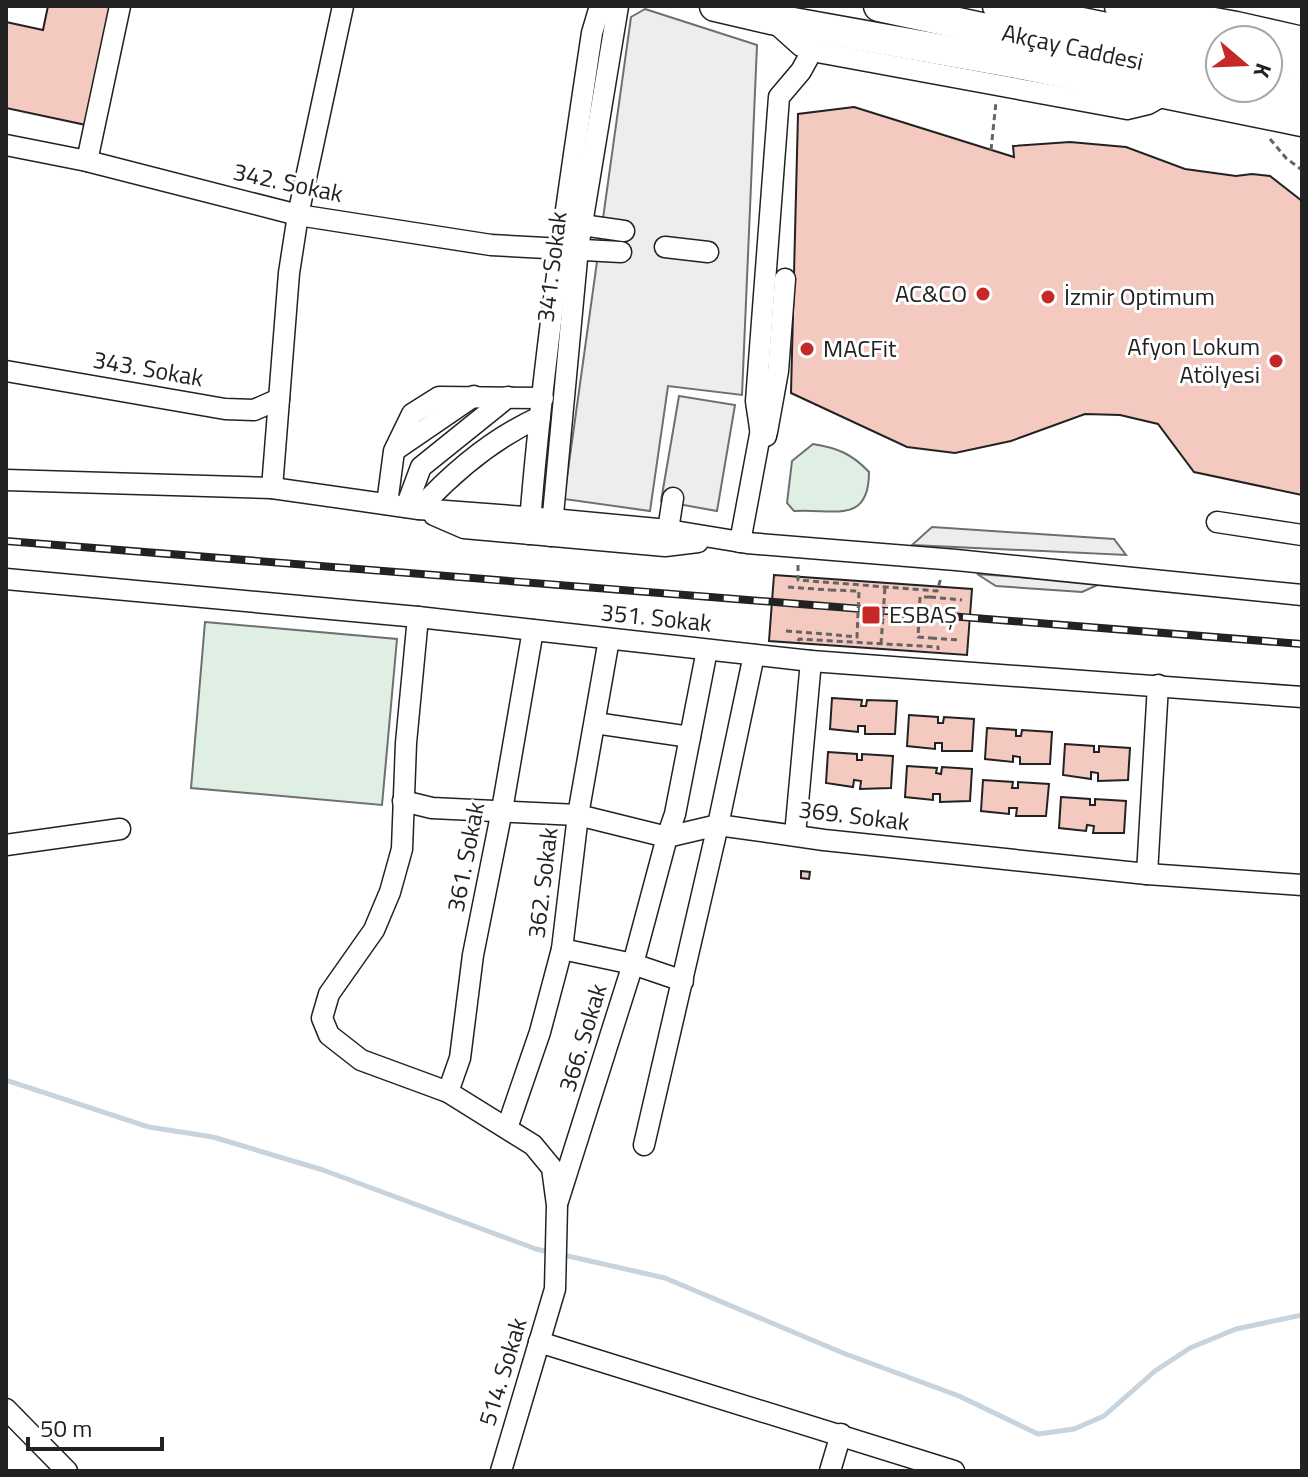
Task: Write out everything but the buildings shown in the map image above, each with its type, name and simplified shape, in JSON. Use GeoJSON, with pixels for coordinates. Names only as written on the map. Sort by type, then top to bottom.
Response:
{"type":"FeatureCollection","features":[{"type":"Feature","properties":{"kind":"highway"},"geometry":{"type":"LineString","coordinates":[[715,6],[1166,94],[1204,96]]}},
{"type":"Feature","properties":{"kind":"highway","name":"Akçay Caddesi"},"geometry":{"type":"LineString","coordinates":[[879,6],[1204,76]]}},
{"type":"Feature","properties":{"kind":"highway","name":"Akçay Caddesi"},"geometry":{"type":"LineString","coordinates":[[998,6],[1204,36]]}},
{"type":"Feature","properties":{"kind":"highway"},"geometry":{"type":"LineString","coordinates":[[1120,6],[1204,32]]}},
{"type":"Feature","properties":{"kind":"highway"},"geometry":{"type":"LineString","coordinates":[[1184,6],[1208,24]]}},
{"type":"Feature","properties":{"kind":"highway"},"geometry":{"type":"LineString","coordinates":[[1265,104],[1302,121]]}},
{"type":"Feature","properties":{"kind":"street"},"geometry":{"type":"LineString","coordinates":[[87,161],[120,6]]}},
{"type":"Feature","properties":{"kind":"street"},"geometry":{"type":"LineString","coordinates":[[272,488],[289,273],[298,215],[343,6]]}},
{"type":"Feature","properties":{"kind":"street","name":"341. Sokak"},"geometry":{"type":"LineString","coordinates":[[551,527],[570,248],[590,46],[600,6]]}},
{"type":"Feature","properties":{"kind":"street","name":"341. Sokak"},"geometry":{"type":"LineString","coordinates":[[582,225],[618,6]]}},
{"type":"Feature","properties":{"kind":"street"},"geometry":{"type":"LineString","coordinates":[[771,19],[801,46],[812,51],[1127,109],[1148,104],[1166,94]]}},
{"type":"Feature","properties":{"kind":"street"},"geometry":{"type":"LineString","coordinates":[[764,436],[756,401],[779,97],[801,71],[812,51]]}},
{"type":"Feature","properties":{"kind":"street","name":"342. Sokak"},"geometry":{"type":"LineString","coordinates":[[6,145],[87,161],[298,215],[491,245],[621,252]]}},
{"type":"Feature","properties":{"kind":"street"},"geometry":{"type":"LineString","coordinates":[[570,248],[582,225],[624,231]]}},
{"type":"Feature","properties":{"kind":"street"},"geometry":{"type":"LineString","coordinates":[[665,247],[708,252]]}},
{"type":"Feature","properties":{"kind":"street","name":"341. Sokak"},"geometry":{"type":"LineString","coordinates":[[530,526],[542,407],[570,248]]}},
{"type":"Feature","properties":{"kind":"street"},"geometry":{"type":"LineString","coordinates":[[737,541],[778,371],[781,278]]}},
{"type":"Feature","properties":{"kind":"street","name":"343. Sokak"},"geometry":{"type":"LineString","coordinates":[[6,371],[225,409],[254,410],[279,399]]}},
{"type":"Feature","properties":{"kind":"street"},"geometry":{"type":"LineString","coordinates":[[404,507],[394,451],[474,396],[508,397],[542,407]]}},
{"type":"Feature","properties":{"kind":"street"},"geometry":{"type":"LineString","coordinates":[[404,507],[421,467],[508,397]]}},
{"type":"Feature","properties":{"kind":"street"},"geometry":{"type":"LineString","coordinates":[[404,507],[443,483],[542,407]]}},
{"type":"Feature","properties":{"kind":"street"},"geometry":{"type":"LineString","coordinates":[[6,480],[272,488],[530,526],[668,530],[737,541],[1302,595]]}},
{"type":"Feature","properties":{"kind":"street"},"geometry":{"type":"LineString","coordinates":[[668,530],[673,498]]}},
{"type":"Feature","properties":{"kind":"street"},"geometry":{"type":"LineString","coordinates":[[1217,522],[1302,535]]}},
{"type":"Feature","properties":{"kind":"street"},"geometry":{"type":"LineString","coordinates":[[551,527],[665,546],[737,541]]}},
{"type":"Feature","properties":{"kind":"street","name":"351. Sokak"},"geometry":{"type":"LineString","coordinates":[[6,579],[418,617],[811,661],[1302,697]]}},
{"type":"Feature","properties":{"kind":"street"},"geometry":{"type":"LineString","coordinates":[[418,617],[402,849],[390,892],[374,930],[329,994],[322,1018],[329,1035],[361,1060],[448,1092],[533,1145],[552,1168],[557,1205]]}},
{"type":"Feature","properties":{"kind":"street","name":"361. Sokak"},"geometry":{"type":"LineString","coordinates":[[448,1092],[460,1058],[473,955],[533,630]]}},
{"type":"Feature","properties":{"kind":"street","name":"362. Sokak"},"geometry":{"type":"LineString","coordinates":[[507,1128],[540,1032],[562,949],[578,815],[609,639]]}},
{"type":"Feature","properties":{"kind":"street","name":"366. Sokak"},"geometry":{"type":"LineString","coordinates":[[557,1205],[633,964],[675,814],[707,650]]}},
{"type":"Feature","properties":{"kind":"street"},"geometry":{"type":"LineString","coordinates":[[644,1145],[754,655]]}},
{"type":"Feature","properties":{"kind":"street"},"geometry":{"type":"LineString","coordinates":[[795,835],[811,661]]}},
{"type":"Feature","properties":{"kind":"street"},"geometry":{"type":"LineString","coordinates":[[1147,874],[1158,685]]}},
{"type":"Feature","properties":{"kind":"street"},"geometry":{"type":"LineString","coordinates":[[595,723],[690,737]]}},
{"type":"Feature","properties":{"kind":"street","name":"369. Sokak"},"geometry":{"type":"LineString","coordinates":[[403,801],[432,808],[578,815],[667,837],[718,825],[824,840],[1147,874],[1302,885]]}},
{"type":"Feature","properties":{"kind":"street"},"geometry":{"type":"LineString","coordinates":[[6,845],[120,829]]}},
{"type":"Feature","properties":{"kind":"street"},"geometry":{"type":"LineString","coordinates":[[562,949],[633,964],[683,981]]}},
{"type":"Feature","properties":{"kind":"street","name":"514. Sokak"},"geometry":{"type":"LineString","coordinates":[[501,1471],[555,1289],[557,1205]]}},
{"type":"Feature","properties":{"kind":"street"},"geometry":{"type":"LineString","coordinates":[[539,1342],[954,1471]]}},
{"type":"Feature","properties":{"kind":"street"},"geometry":{"type":"LineString","coordinates":[[6,1409],[67,1471]]}},
{"type":"Feature","properties":{"kind":"street"},"geometry":{"type":"LineString","coordinates":[[830,1471],[841,1434]]}},
{"type":"Feature","properties":{"kind":"path"},"geometry":{"type":"LineString","coordinates":[[991,150],[998,86]]}},
{"type":"Feature","properties":{"kind":"path"},"geometry":{"type":"LineString","coordinates":[[1257,104],[1286,158],[1302,170]]}},
{"type":"Feature","properties":{"kind":"path"},"geometry":{"type":"LineString","coordinates":[[799,547],[798,580],[937,591]]}},
{"type":"Feature","properties":{"kind":"path"},"geometry":{"type":"LineString","coordinates":[[786,631],[857,637],[859,591],[788,587]]}},
{"type":"Feature","properties":{"kind":"path"},"geometry":{"type":"LineString","coordinates":[[881,644],[885,587]]}},
{"type":"Feature","properties":{"kind":"path"},"geometry":{"type":"LineString","coordinates":[[959,640],[918,637],[920,597],[962,600]]}},
{"type":"Feature","properties":{"kind":"path"},"geometry":{"type":"LineString","coordinates":[[858,614],[919,618]]}},
{"type":"Feature","properties":{"kind":"path"},"geometry":{"type":"LineString","coordinates":[[827,640],[938,647]]}},
{"type":"Feature","properties":{"kind":"green space"},"geometry":{"type":"Polygon","coordinates":[[[813,444],[844,453],[869,472],[863,500],[855,507],[834,512],[794,511],[787,503],[792,461],[813,444]]]}},
{"type":"Feature","properties":{"kind":"green space"},"geometry":{"type":"Polygon","coordinates":[[[205,622],[397,639],[382,805],[191,788],[205,622]]]}},
{"type":"Feature","properties":{"kind":"shaded area"},"geometry":{"type":"Polygon","coordinates":[[[645,9],[757,45],[742,395],[668,386],[650,511],[564,499],[631,17],[645,9]]]}},
{"type":"Feature","properties":{"kind":"shaded area"},"geometry":{"type":"Polygon","coordinates":[[[679,396],[735,405],[717,511],[661,501],[679,396]]]}},
{"type":"Feature","properties":{"kind":"shaded area"},"geometry":{"type":"Polygon","coordinates":[[[932,527],[1114,539],[1126,555],[912,545],[932,527]]]}},
{"type":"Feature","properties":{"kind":"shaded area"},"geometry":{"type":"Polygon","coordinates":[[[977,574],[1102,583],[1082,592],[996,586],[977,574]]]}},
{"type":"Feature","properties":{"kind":"waterway"},"geometry":{"type":"LineString","coordinates":[[6,1080],[149,1127],[213,1137],[323,1170],[549,1252]]}},
{"type":"Feature","properties":{"kind":"waterway"},"geometry":{"type":"LineString","coordinates":[[559,1254],[665,1278],[843,1353],[959,1396],[1038,1434],[1074,1429],[1104,1416],[1155,1371],[1190,1348],[1236,1329],[1302,1315]]}},
{"type":"Feature","properties":{"kind":"railway"},"geometry":{"type":"LineString","coordinates":[[6,541],[1302,644]]}},
{"type":"Feature","properties":{"kind":"place","name":"AC&CO"},"geometry":{"type":"Point","coordinates":[983,294]}},
{"type":"Feature","properties":{"kind":"place","name":"İzmir Optimum"},"geometry":{"type":"Point","coordinates":[1048,297]}},
{"type":"Feature","properties":{"kind":"place","name":"MACFit"},"geometry":{"type":"Point","coordinates":[807,349]}},
{"type":"Feature","properties":{"kind":"place","name":"Afyon Lokum Atölyesi"},"geometry":{"type":"Point","coordinates":[1276,361]}},
{"type":"Feature","properties":{"kind":"place","name":"ESBAŞ"},"geometry":{"type":"Point","coordinates":[871,615]}}]}
